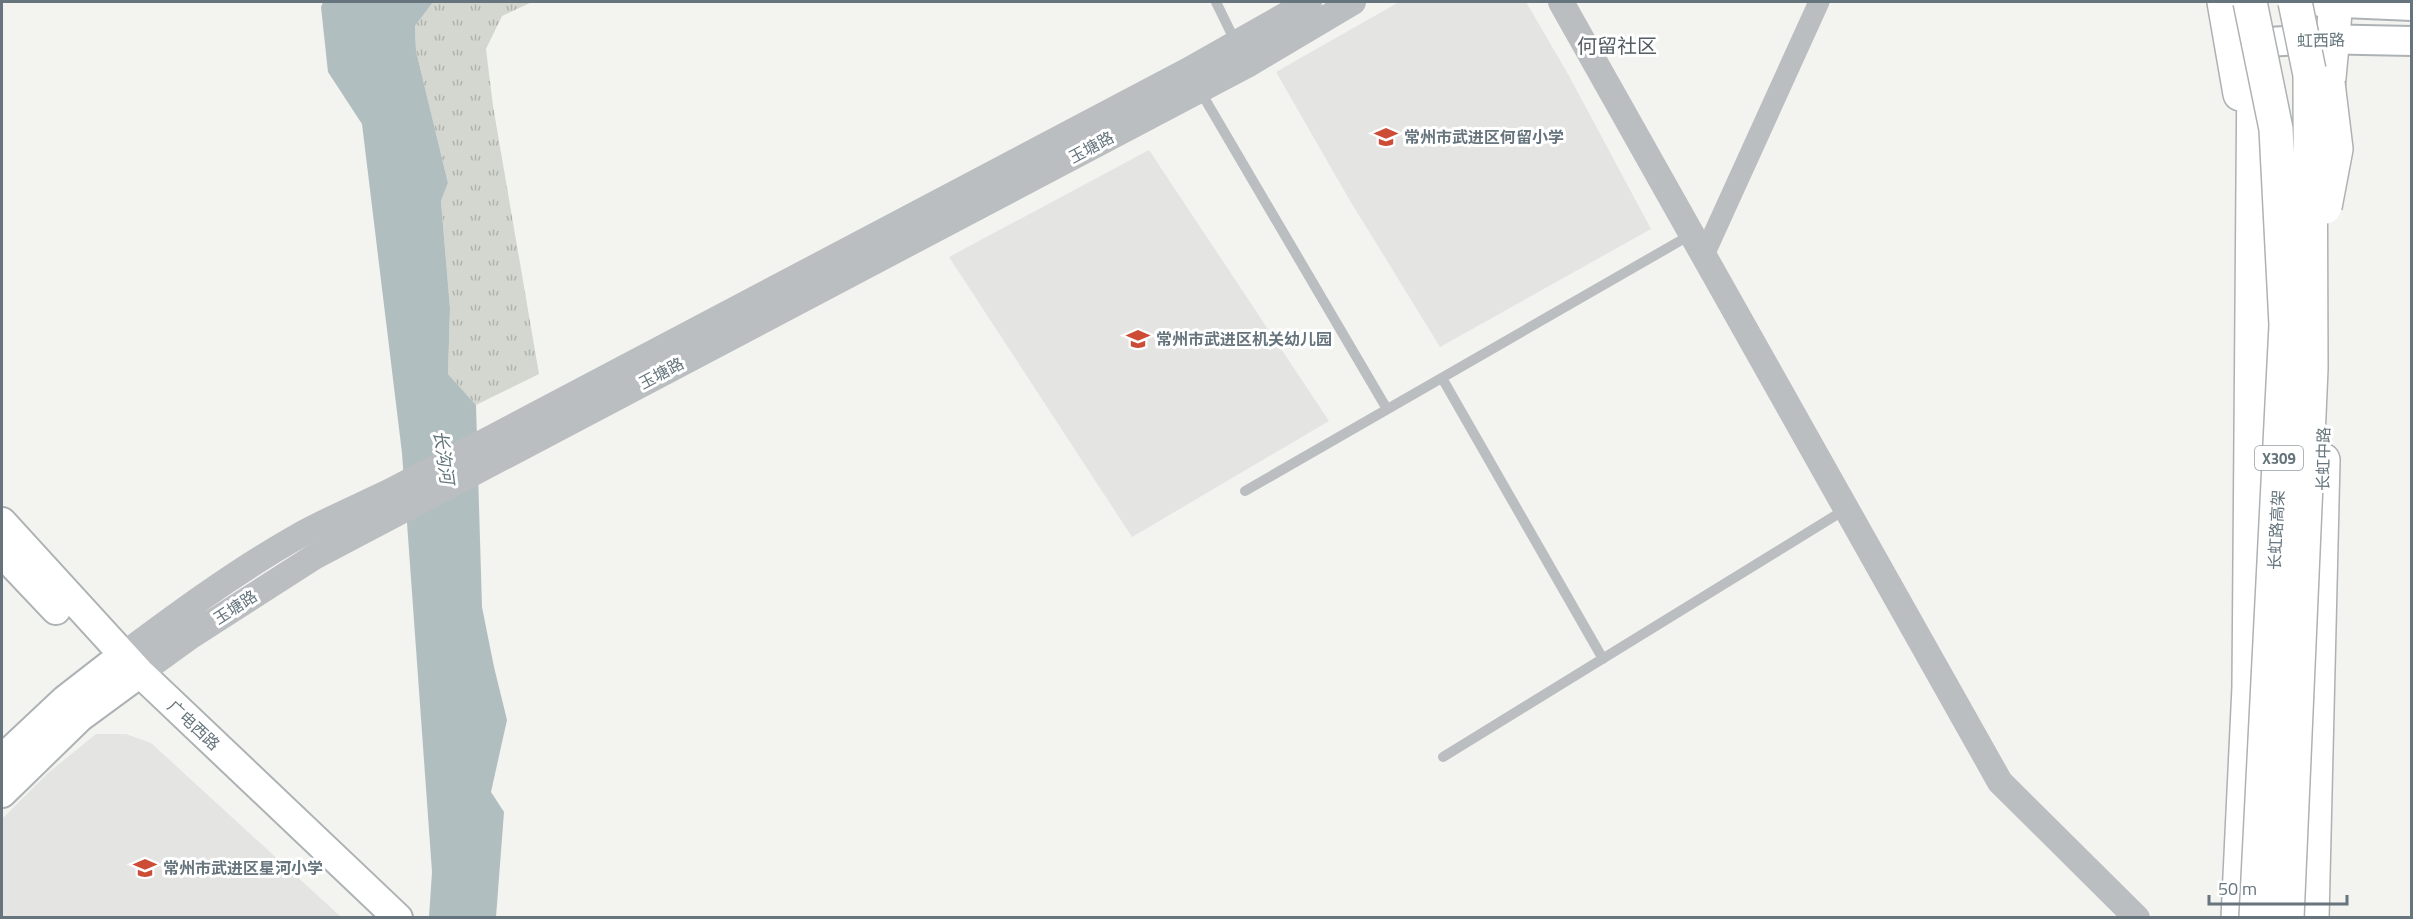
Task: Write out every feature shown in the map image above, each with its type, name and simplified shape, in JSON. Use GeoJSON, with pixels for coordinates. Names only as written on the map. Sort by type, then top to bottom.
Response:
{"type":"FeatureCollection","features":[{"type":"Feature","properties":{"kind":"main road","name":"长虹路高架"},"geometry":{"type":"LineString","coordinates":[[2238,2],[2276,129],[2286,325],[2256,918]]}},
{"type":"Feature","properties":{"kind":"main road"},"geometry":{"type":"LineString","coordinates":[[2238,2],[2253,168],[2249,687],[2238,918]]}},
{"type":"Feature","properties":{"kind":"main road","name":"长虹路高架"},"geometry":{"type":"LineString","coordinates":[[2287,918],[2310,381],[2311,285],[2310,75],[2295,2]]}},
{"type":"Feature","properties":{"kind":"main road","name":"长虹中路"},"geometry":{"type":"LineString","coordinates":[[2308,2],[2324,39],[2320,170],[2326,307],[2312,918]]}},
{"type":"Feature","properties":{"kind":"main road"},"geometry":{"type":"LineString","coordinates":[[2311,285],[2336,149],[2317,2]]}},
{"type":"Feature","properties":{"kind":"main road"},"geometry":{"type":"LineString","coordinates":[[2321,2],[2412,6]]}},
{"type":"Feature","properties":{"kind":"main road"},"geometry":{"type":"LineString","coordinates":[[2324,39],[2336,2]]}},
{"type":"Feature","properties":{"kind":"main road","name":"虹西路"},"geometry":{"type":"LineString","coordinates":[[2243,44],[2324,39],[2412,40]]}},
{"type":"Feature","properties":{"kind":"main road","name":"广电西路"},"geometry":{"type":"LineString","coordinates":[[2,522],[125,669],[370,918]]}},
{"type":"Feature","properties":{"kind":"main road","name":"广电西路"},"geometry":{"type":"LineString","coordinates":[[2,554],[398,918]]}},
{"type":"Feature","properties":{"kind":"main road","name":"玉塘路"},"geometry":{"type":"LineString","coordinates":[[2,759],[65,700],[125,669]]}},
{"type":"Feature","properties":{"kind":"main road","name":"玉塘路"},"geometry":{"type":"LineString","coordinates":[[2,793],[80,717],[125,669]]}},
{"type":"Feature","properties":{"kind":"street","name":"玉塘路"},"geometry":{"type":"LineString","coordinates":[[1242,55],[1309,2]]}},
{"type":"Feature","properties":{"kind":"street","name":"玉塘路"},"geometry":{"type":"LineString","coordinates":[[125,669],[191,636],[394,501],[1193,80],[1353,2]]}},
{"type":"Feature","properties":{"kind":"street"},"geometry":{"type":"LineString","coordinates":[[1561,2],[2000,782],[2137,918]]}},
{"type":"Feature","properties":{"kind":"street"},"geometry":{"type":"LineString","coordinates":[[1698,244],[1819,2]]}},
{"type":"Feature","properties":{"kind":"lane"},"geometry":{"type":"LineString","coordinates":[[1216,2],[1242,55]]}},
{"type":"Feature","properties":{"kind":"lane"},"geometry":{"type":"LineString","coordinates":[[1193,80],[1387,410]]}},
{"type":"Feature","properties":{"kind":"lane"},"geometry":{"type":"LineString","coordinates":[[1245,491],[1442,378],[1698,244]]}},
{"type":"Feature","properties":{"kind":"lane"},"geometry":{"type":"LineString","coordinates":[[1442,378],[1603,659]]}},
{"type":"Feature","properties":{"kind":"lane"},"geometry":{"type":"LineString","coordinates":[[1443,757],[1846,508]]}},
{"type":"Feature","properties":{"kind":"shaded area"},"geometry":{"type":"Polygon","coordinates":[[[1399,2],[1526,2],[1568,74],[1651,229],[1440,347],[1349,199],[1276,72],[1399,2]]]}},
{"type":"Feature","properties":{"kind":"shaded area","name":"常州市武进区机关幼儿园"},"geometry":{"type":"Polygon","coordinates":[[[1149,150],[1329,421],[1132,537],[949,257],[1149,150]]]}},
{"type":"Feature","properties":{"kind":"shaded area","name":"常州市武进区星河小学"},"geometry":{"type":"Polygon","coordinates":[[[96,734],[126,734],[151,743],[341,917],[2,917],[2,819],[48,773],[96,734]]]}},
{"type":"Feature","properties":{"kind":"green space"},"geometry":{"type":"Polygon","coordinates":[[[433,2],[532,2],[502,16],[486,49],[493,106],[539,374],[476,405],[448,374],[450,308],[441,201],[448,183],[416,51],[415,26],[433,2]]]}},
{"type":"Feature","properties":{"kind":"water","name":"长沟河"},"geometry":{"type":"Polygon","coordinates":[[[323,2],[433,2],[415,26],[416,51],[448,183],[441,201],[450,308],[448,374],[476,405],[482,607],[507,720],[491,792],[504,812],[496,917],[429,917],[432,872],[402,453],[362,124],[328,72],[321,7],[323,2]]]}},
{"type":"Feature","properties":{"kind":"place","name":"常州市武进区何留小学"},"geometry":{"type":"Point","coordinates":[1386,137]}},
{"type":"Feature","properties":{"kind":"place","name":"常州市武进区机关幼儿园"},"geometry":{"type":"Point","coordinates":[1138,339]}},
{"type":"Feature","properties":{"kind":"place","name":"常州市武进区星河小学"},"geometry":{"type":"Point","coordinates":[145,868]}},
{"type":"Feature","properties":{"kind":"district","name":"何留社区"},"geometry":{"type":"Point","coordinates":[1617,45]}}]}
